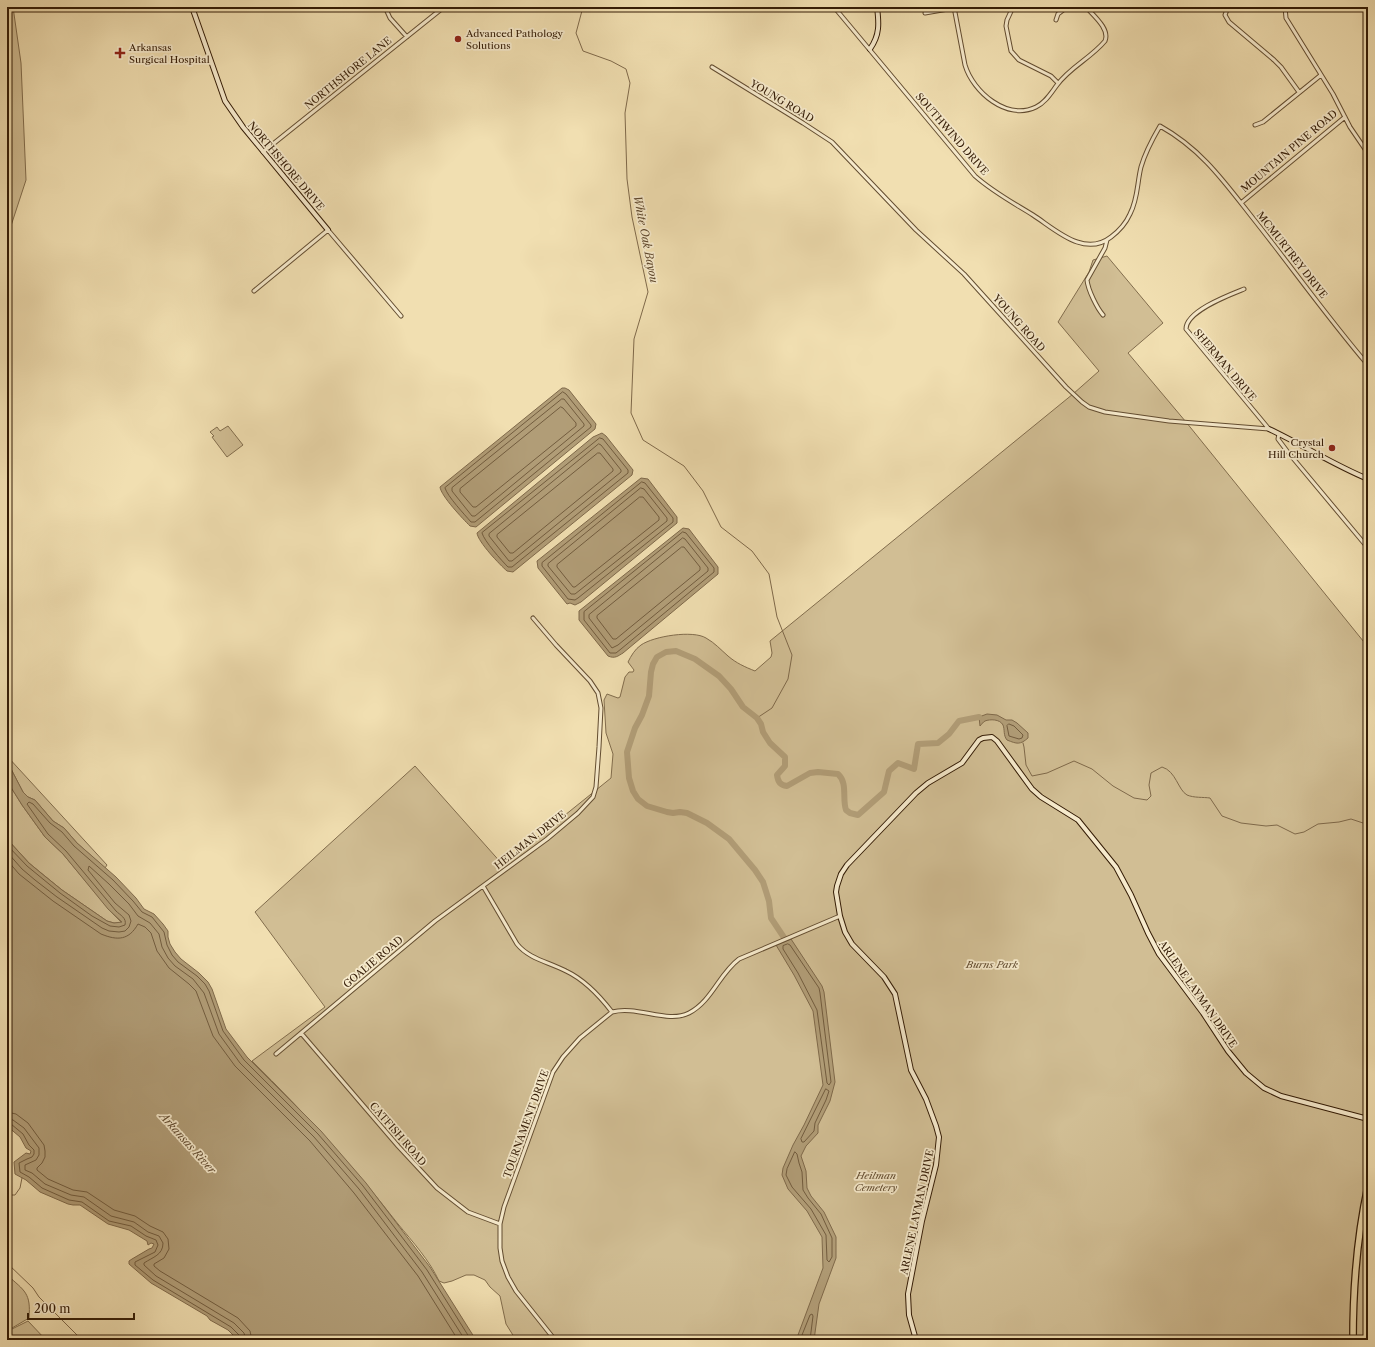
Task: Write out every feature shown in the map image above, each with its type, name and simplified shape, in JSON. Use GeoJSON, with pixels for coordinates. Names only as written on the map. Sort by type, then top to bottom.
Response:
{"type":"FeatureCollection","features":[{"type":"Feature","properties":{"kind":"highway"},"geometry":{"type":"LineString","coordinates":[[1353,1340],[1353,1304],[1358,1252],[1368,1186]]}},
{"type":"Feature","properties":{"kind":"main road"},"geometry":{"type":"LineString","coordinates":[[1362,7],[1368,11]]}},
{"type":"Feature","properties":{"kind":"street","name":"NORTHSHORE DRIVE"},"geometry":{"type":"LineString","coordinates":[[192,7],[225,101],[236,119],[401,316]]}},
{"type":"Feature","properties":{"kind":"street"},"geometry":{"type":"LineString","coordinates":[[385,7],[390,18],[407,37]]}},
{"type":"Feature","properties":{"kind":"street","name":"NORTHSHORE LANE"},"geometry":{"type":"LineString","coordinates":[[263,152],[444,7]]}},
{"type":"Feature","properties":{"kind":"street"},"geometry":{"type":"LineString","coordinates":[[834,7],[870,49],[878,33],[879,24],[877,7]]}},
{"type":"Feature","properties":{"kind":"street"},"geometry":{"type":"LineString","coordinates":[[925,14],[954,7],[967,70],[976,86],[990,100],[1003,106],[1015,109],[1033,108],[1040,105],[1047,99],[1058,83],[1070,71],[1104,43],[1106,38],[1106,30],[1086,7]]}},
{"type":"Feature","properties":{"kind":"street"},"geometry":{"type":"LineString","coordinates":[[1013,7],[1006,26],[1011,52],[1019,60],[1050,76],[1058,83]]}},
{"type":"Feature","properties":{"kind":"street"},"geometry":{"type":"LineString","coordinates":[[1056,20],[1058,14],[1067,7]]}},
{"type":"Feature","properties":{"kind":"street"},"geometry":{"type":"LineString","coordinates":[[1228,7],[1225,15],[1229,22],[1281,67],[1299,92]]}},
{"type":"Feature","properties":{"kind":"street","name":"MOUNTAIN PINE ROAD"},"geometry":{"type":"LineString","coordinates":[[1241,203],[1345,117],[1286,18],[1285,7]]}},
{"type":"Feature","properties":{"kind":"street","name":"SOUTHWIND DRIVE"},"geometry":{"type":"LineString","coordinates":[[870,49],[969,169],[990,189],[1069,239],[1081,243],[1097,244],[1107,240],[1123,226],[1130,214],[1138,192],[1141,167],[1160,126],[1178,136],[1202,156]]}},
{"type":"Feature","properties":{"kind":"street","name":"YOUNG ROAD"},"geometry":{"type":"LineString","coordinates":[[712,67],[832,142],[916,230],[964,274],[1066,387],[1089,407],[1104,412],[1133,416],[1269,429],[1345,469],[1368,479]]}},
{"type":"Feature","properties":{"kind":"street"},"geometry":{"type":"LineString","coordinates":[[1255,125],[1263,122],[1321,75]]}},
{"type":"Feature","properties":{"kind":"street"},"geometry":{"type":"LineString","coordinates":[[1345,117],[1367,152]]}},
{"type":"Feature","properties":{"kind":"street","name":"MCMURTREY DRIVE"},"geometry":{"type":"LineString","coordinates":[[1202,156],[1290,264],[1347,340],[1368,365]]}},
{"type":"Feature","properties":{"kind":"street"},"geometry":{"type":"LineString","coordinates":[[254,291],[328,230]]}},
{"type":"Feature","properties":{"kind":"street"},"geometry":{"type":"LineString","coordinates":[[1103,315],[1095,302],[1087,280],[1105,248],[1107,240]]}},
{"type":"Feature","properties":{"kind":"street","name":"SHERMAN DRIVE"},"geometry":{"type":"LineString","coordinates":[[1244,289],[1222,298],[1204,308],[1191,318],[1186,325],[1186,329],[1269,429]]}},
{"type":"Feature","properties":{"kind":"street"},"geometry":{"type":"LineString","coordinates":[[1280,434],[1278,439],[1286,451],[1368,548]]}},
{"type":"Feature","properties":{"kind":"street","name":"HEILMAN DRIVE"},"geometry":{"type":"LineString","coordinates":[[483,886],[568,822],[592,799],[596,788],[601,708],[598,694],[590,681],[533,618]]}},
{"type":"Feature","properties":{"kind":"street","name":"ARLENE LAYMAN DRIVE"},"geometry":{"type":"LineString","coordinates":[[916,1340],[909,1315],[908,1294],[922,1221],[937,1159],[939,1137],[926,1100],[911,1070],[895,994],[884,977],[852,944],[840,916],[836,892],[841,874],[847,865],[916,793],[928,783],[962,763],[979,740],[983,738],[992,737],[1006,752],[1032,789],[1041,797],[1078,820],[1084,826],[1116,867],[1159,954],[1228,1051],[1251,1078],[1269,1091],[1286,1098],[1367,1119]]}},
{"type":"Feature","properties":{"kind":"street"},"geometry":{"type":"LineString","coordinates":[[483,886],[513,937],[524,950],[536,958],[566,971],[579,979],[599,995],[612,1012],[618,1010],[631,1010],[670,1015],[688,1013],[708,998],[733,963],[744,956],[840,916]]}},
{"type":"Feature","properties":{"kind":"street","name":"GOALIE ROAD"},"geometry":{"type":"LineString","coordinates":[[276,1054],[435,921],[483,886]]}},
{"type":"Feature","properties":{"kind":"street","name":"TOURNAMENT DRIVE"},"geometry":{"type":"LineString","coordinates":[[555,1340],[521,1297],[508,1277],[502,1261],[500,1248],[500,1224],[504,1207],[549,1081],[567,1051],[580,1038],[612,1012]]}},
{"type":"Feature","properties":{"kind":"street","name":"CATFISH ROAD"},"geometry":{"type":"LineString","coordinates":[[301,1033],[398,1146],[437,1188],[468,1212],[500,1224]]}},
{"type":"Feature","properties":{"kind":"green space"},"geometry":{"type":"Polygon","coordinates":[[[7,7],[13,7],[21,63],[26,180],[7,238],[7,7]]]}},
{"type":"Feature","properties":{"kind":"green space","name":"Burns Park"},"geometry":{"type":"Polygon","coordinates":[[[1107,256],[1163,323],[1128,353],[1186,422],[1368,647],[1368,1340],[516,1340],[506,1324],[500,1296],[485,1280],[474,1275],[466,1275],[444,1283],[439,1281],[431,1266],[420,1251],[364,1181],[310,1120],[252,1061],[325,1007],[255,912],[415,766],[503,865],[611,778],[613,754],[606,733],[604,700],[607,694],[618,698],[620,697],[625,677],[629,672],[633,672],[634,670],[628,662],[637,648],[647,642],[674,635],[692,634],[700,636],[712,642],[734,661],[755,671],[771,657],[772,653],[770,641],[1073,394],[1099,371],[1058,322],[1089,272],[1093,260],[1107,256]]]}},
{"type":"Feature","properties":{"kind":"green space"},"geometry":{"type":"Polygon","coordinates":[[[228,426],[243,445],[227,457],[210,432],[217,427],[220,431],[228,426]]]}},
{"type":"Feature","properties":{"kind":"green space"},"geometry":{"type":"Polygon","coordinates":[[[7,756],[107,865],[105,868],[77,843],[64,828],[53,821],[35,800],[28,797],[23,792],[7,764],[7,756]]]}},
{"type":"Feature","properties":{"kind":"green space"},"geometry":{"type":"Polygon","coordinates":[[[7,781],[45,837],[63,854],[122,923],[107,921],[62,890],[29,863],[7,839],[7,781]]]}},
{"type":"Feature","properties":{"kind":"green space"},"geometry":{"type":"Polygon","coordinates":[[[7,1275],[26,1293],[29,1303],[29,1318],[7,1331],[7,1275]]]}},
{"type":"Feature","properties":{"kind":"green space"},"geometry":{"type":"Polygon","coordinates":[[[28,1321],[46,1340],[7,1340],[7,1334],[12,1329],[28,1321]]]}},
{"type":"Feature","properties":{"kind":"water"},"geometry":{"type":"Polygon","coordinates":[[[562,388],[569,390],[596,424],[595,429],[476,527],[470,526],[444,496],[440,487],[562,388]]]}},
{"type":"Feature","properties":{"kind":"water"},"geometry":{"type":"Polygon","coordinates":[[[602,433],[633,470],[632,475],[513,572],[507,571],[481,542],[477,533],[593,437],[602,433]]]}},
{"type":"Feature","properties":{"kind":"water"},"geometry":{"type":"Polygon","coordinates":[[[641,478],[648,479],[677,517],[677,523],[581,602],[575,605],[570,603],[567,604],[538,568],[537,561],[641,478]]]}},
{"type":"Feature","properties":{"kind":"water"},"geometry":{"type":"Polygon","coordinates":[[[683,528],[689,529],[718,567],[718,574],[623,653],[615,657],[608,656],[579,620],[579,611],[683,528]]]}},
{"type":"Feature","properties":{"kind":"water"},"geometry":{"type":"Polygon","coordinates":[[[987,714],[997,715],[1006,720],[1012,720],[1028,733],[1028,738],[1023,742],[1018,743],[1007,740],[1002,723],[997,721],[985,721],[980,726],[979,717],[987,714]]]}},
{"type":"Feature","properties":{"kind":"water","name":"Arkansas River"},"geometry":{"type":"Polygon","coordinates":[[[7,764],[23,792],[28,797],[35,800],[53,821],[64,828],[77,843],[116,877],[136,898],[144,909],[154,914],[163,924],[168,931],[170,944],[175,952],[208,982],[212,989],[226,1029],[247,1057],[321,1131],[366,1183],[430,1267],[476,1340],[238,1340],[228,1330],[210,1320],[207,1316],[151,1283],[129,1264],[129,1261],[152,1248],[154,1244],[151,1243],[148,1245],[147,1241],[129,1230],[108,1224],[80,1205],[68,1204],[40,1192],[26,1180],[15,1174],[14,1162],[26,1153],[30,1154],[31,1151],[26,1148],[20,1137],[7,1126],[7,839],[29,863],[62,890],[107,921],[114,923],[122,922],[108,909],[63,854],[45,837],[7,781],[7,764]]]}},
{"type":"Feature","properties":{"kind":"water"},"geometry":{"type":"Polygon","coordinates":[[[791,939],[822,986],[824,992],[835,1082],[830,1101],[818,1125],[818,1133],[806,1146],[801,1156],[806,1171],[807,1188],[811,1196],[824,1212],[836,1237],[836,1258],[819,1304],[814,1340],[798,1340],[798,1335],[823,1268],[822,1237],[807,1211],[788,1189],[782,1175],[783,1168],[793,1145],[823,1085],[813,1011],[776,945],[791,939]]]}},
{"type":"Feature","properties":{"kind":"waterway","name":"White Oak Bayou"},"geometry":{"type":"LineString","coordinates":[[583,7],[576,33],[583,51],[611,61],[626,69],[630,83],[625,113],[627,179],[632,217],[648,292],[634,339],[631,413],[643,440],[684,466],[703,491],[721,527],[752,551],[769,574],[777,617],[792,655],[788,679],[772,708],[757,718]]}},
{"type":"Feature","properties":{"kind":"waterway"},"geometry":{"type":"LineString","coordinates":[[785,939],[771,918],[769,901],[763,882],[729,839],[707,823],[687,813],[667,812],[647,806],[638,799],[633,791],[629,778],[627,752],[635,728],[642,715],[649,696],[651,672],[657,657],[666,652],[676,651],[695,659],[719,676],[731,689],[743,707],[757,718],[770,743],[785,757],[785,766],[777,775],[780,783],[787,786],[810,773],[818,772],[838,774],[844,786],[846,810],[850,813],[858,815],[884,792],[889,771],[898,763],[914,769],[918,744],[938,743],[949,734],[959,721],[979,717]]}},
{"type":"Feature","properties":{"kind":"waterway"},"geometry":{"type":"LineString","coordinates":[[1023,743],[1026,765],[1032,776],[1047,773],[1074,761],[1092,769],[1113,786],[1134,798],[1147,800],[1151,796],[1149,785],[1151,773],[1162,767],[1171,772],[1184,793],[1190,796],[1210,798],[1222,816],[1241,823],[1266,826],[1277,825],[1295,834],[1304,832],[1318,824],[1351,819],[1363,823],[1368,820]]}},
{"type":"Feature","properties":{"kind":"waterway"},"geometry":{"type":"LineString","coordinates":[[7,1195],[15,1195],[20,1188],[22,1178]]}},
{"type":"Feature","properties":{"kind":"waterway"},"geometry":{"type":"LineString","coordinates":[[7,1263],[82,1340]]}},
{"type":"Feature","properties":{"kind":"place","name":"Advanced Pathology Solutions"},"geometry":{"type":"Point","coordinates":[458,39]}},
{"type":"Feature","properties":{"kind":"place","name":"Arkansas Surgical Hospital"},"geometry":{"type":"Point","coordinates":[120,53]}},
{"type":"Feature","properties":{"kind":"place","name":"Crystal Hill Church"},"geometry":{"type":"Point","coordinates":[1332,448]}},
{"type":"Feature","properties":{"kind":"park label","name":"Heilman Cemetery"},"geometry":{"type":"Point","coordinates":[876,1180]}}]}
